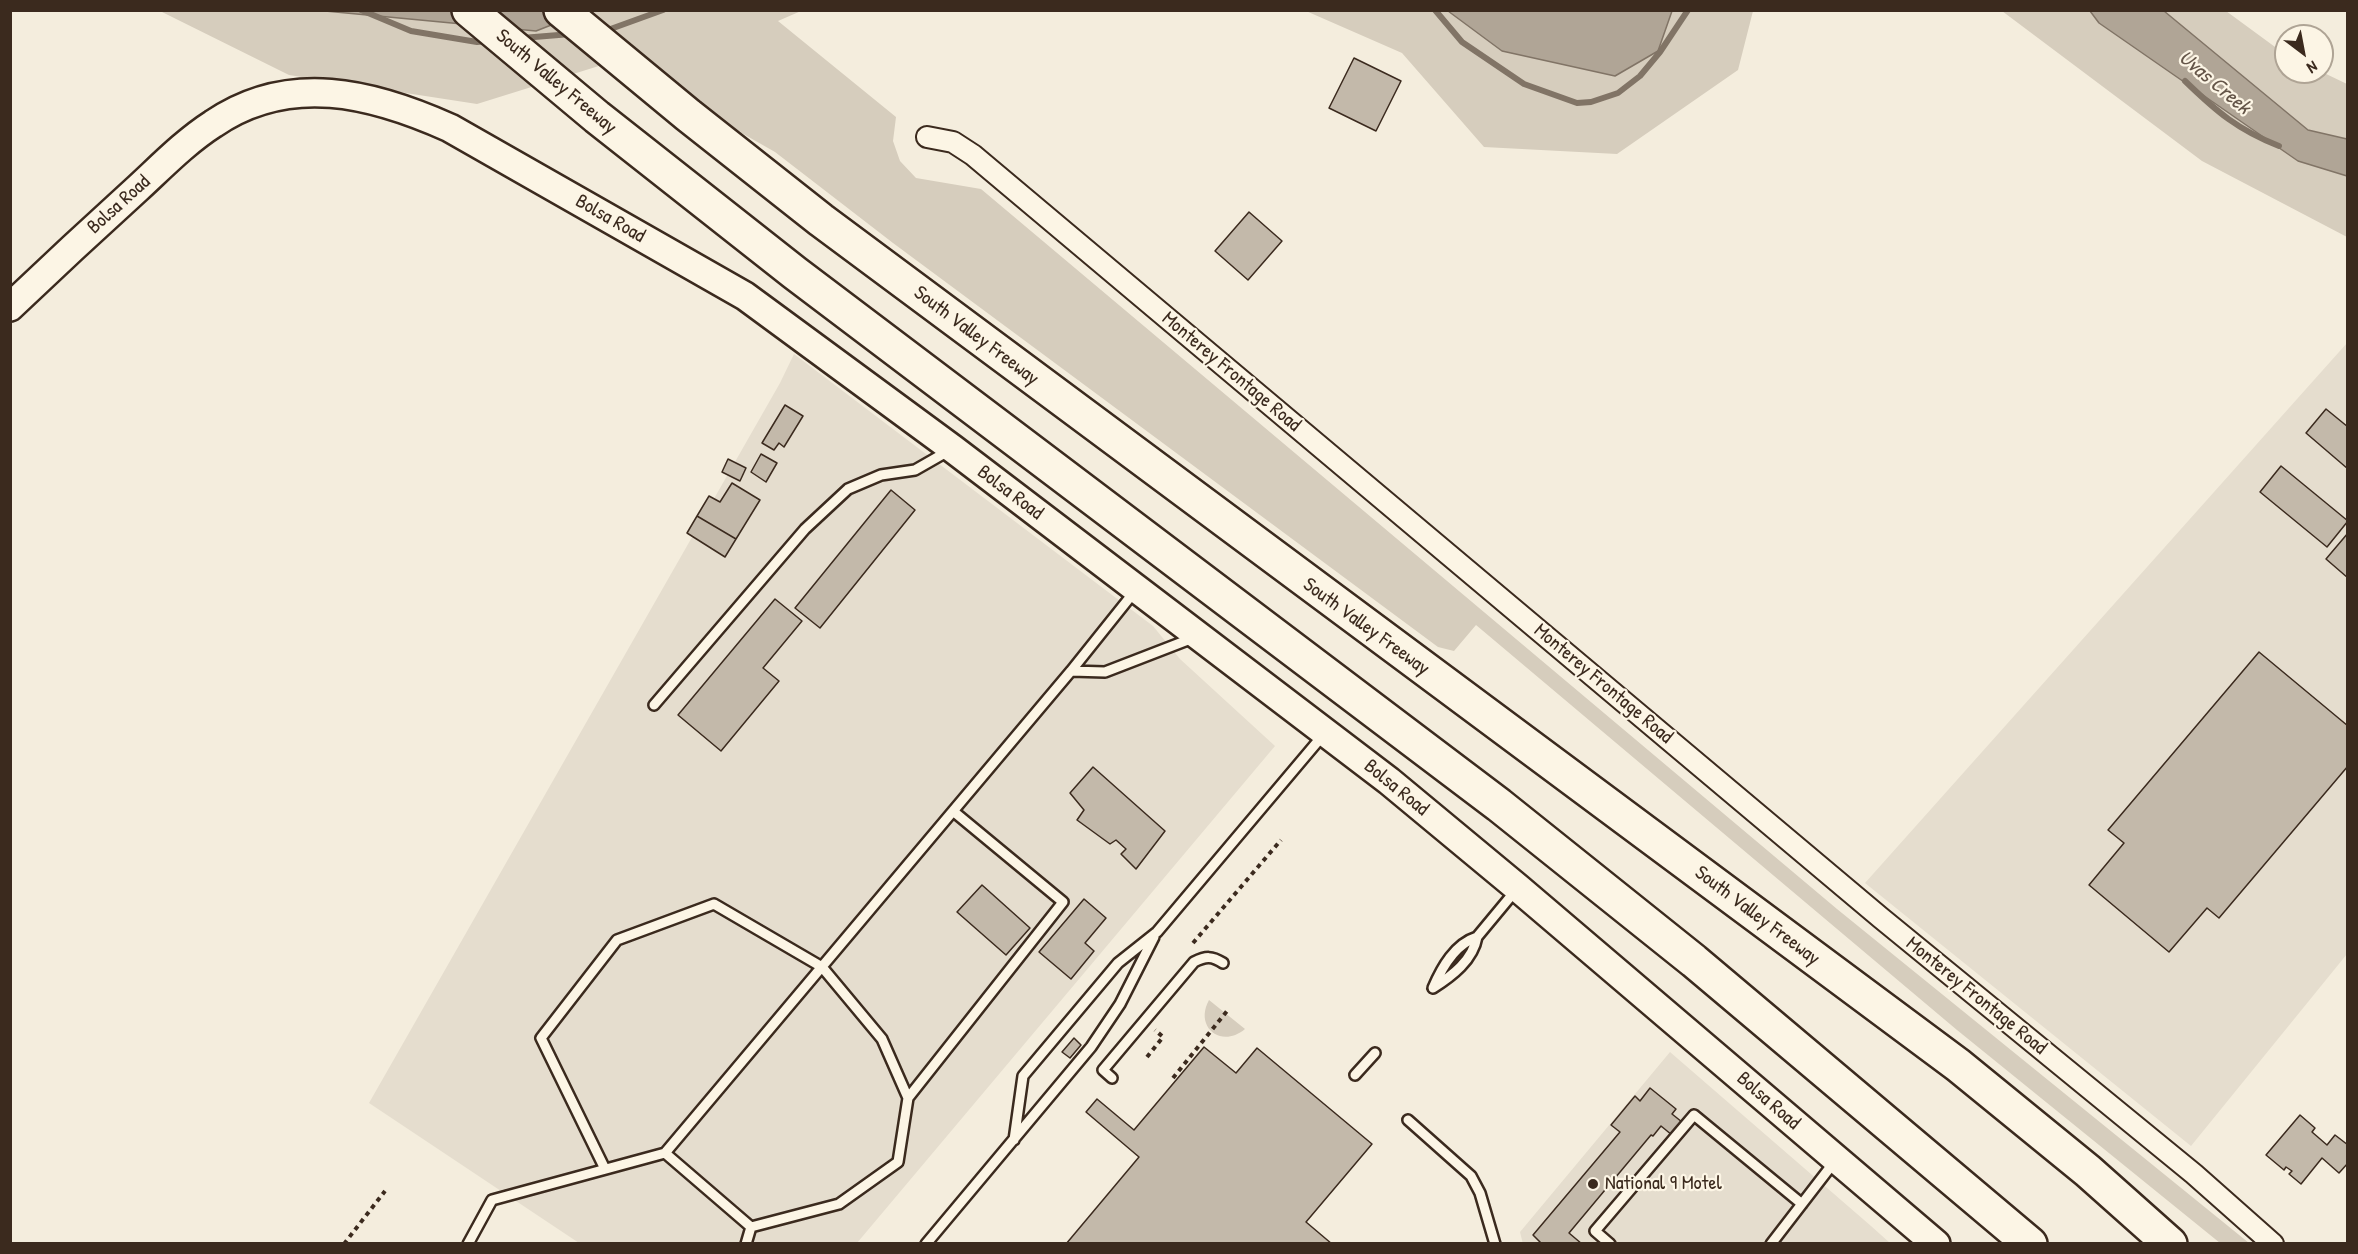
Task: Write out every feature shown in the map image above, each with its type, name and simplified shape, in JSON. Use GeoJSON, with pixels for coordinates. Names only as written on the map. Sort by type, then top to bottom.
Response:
{"type":"FeatureCollection","features":[{"type":"Feature","properties":{"kind":"highway","name":"South Valley Freeway"},"geometry":{"type":"LineString","coordinates":[[469,10],[672,177],[803,280],[1308,658],[1508,812],[1735,995],[2030,1244]]}},
{"type":"Feature","properties":{"kind":"highway","name":"South Valley Freeway"},"geometry":{"type":"LineString","coordinates":[[561,10],[821,220],[1958,1065],[2062,1149],[2170,1244]]}},
{"type":"Feature","properties":{"kind":"main road","name":"Bolsa Road"},"geometry":{"type":"LineString","coordinates":[[10,307],[182,148],[213,123],[241,108],[274,96],[305,92],[337,93],[413,111],[450,128],[725,284],[790,328],[953,449],[1326,732],[1518,888],[1936,1244]]}},
{"type":"Feature","properties":{"kind":"street","name":"Monterey Frontage Road"},"geometry":{"type":"LineString","coordinates":[[927,137],[953,142],[974,155],[1881,918],[2185,1167],[2273,1244]]}},
{"type":"Feature","properties":{"kind":"lane"},"geometry":{"type":"LineString","coordinates":[[654,705],[805,529],[848,489],[881,475],[915,470],[953,449]]}},
{"type":"Feature","properties":{"kind":"lane"},"geometry":{"type":"LineString","coordinates":[[468,1244],[492,1200],[665,1153],[1071,671],[1137,589]]}},
{"type":"Feature","properties":{"kind":"lane"},"geometry":{"type":"LineString","coordinates":[[1071,671],[1105,672],[1198,636]]}},
{"type":"Feature","properties":{"kind":"lane"},"geometry":{"type":"LineString","coordinates":[[1014,1140],[1023,1076],[1118,963],[1157,932],[1326,732]]}},
{"type":"Feature","properties":{"kind":"lane"},"geometry":{"type":"LineString","coordinates":[[751,1227],[839,1204],[898,1161],[908,1098],[1063,902],[953,811]]}},
{"type":"Feature","properties":{"kind":"lane"},"geometry":{"type":"LineString","coordinates":[[1477,937],[1465,940],[1442,967],[1432,988],[1452,976],[1475,949],[1477,937],[1518,888]]}},
{"type":"Feature","properties":{"kind":"lane"},"geometry":{"type":"LineString","coordinates":[[605,1170],[541,1038],[617,940],[714,904],[822,967],[882,1039],[908,1098]]}},
{"type":"Feature","properties":{"kind":"lane"},"geometry":{"type":"LineString","coordinates":[[926,1244],[1091,1047],[1120,1004],[1157,932]]}},
{"type":"Feature","properties":{"kind":"lane"},"geometry":{"type":"LineString","coordinates":[[1112,1077],[1102,1070],[1194,962],[1204,957],[1214,957],[1223,963]]}},
{"type":"Feature","properties":{"kind":"lane"},"geometry":{"type":"LineString","coordinates":[[1355,1075],[1375,1053]]}},
{"type":"Feature","properties":{"kind":"lane"},"geometry":{"type":"LineString","coordinates":[[1610,1244],[1595,1231],[1694,1115],[1802,1203]]}},
{"type":"Feature","properties":{"kind":"lane"},"geometry":{"type":"LineString","coordinates":[[1408,1120],[1471,1176],[1480,1193],[1495,1244]]}},
{"type":"Feature","properties":{"kind":"lane"},"geometry":{"type":"LineString","coordinates":[[665,1153],[751,1227]]}},
{"type":"Feature","properties":{"kind":"lane"},"geometry":{"type":"LineString","coordinates":[[1771,1244],[1837,1160]]}},
{"type":"Feature","properties":{"kind":"lane"},"geometry":{"type":"LineString","coordinates":[[746,1244],[751,1227]]}},
{"type":"Feature","properties":{"kind":"path"},"geometry":{"type":"LineString","coordinates":[[1193,943],[1281,840]]}},
{"type":"Feature","properties":{"kind":"path"},"geometry":{"type":"LineString","coordinates":[[1173,1078],[1227,1011]]}},
{"type":"Feature","properties":{"kind":"path"},"geometry":{"type":"LineString","coordinates":[[1147,1057],[1163,1037],[1155,1030]]}},
{"type":"Feature","properties":{"kind":"path"},"geometry":{"type":"LineString","coordinates":[[344,1244],[385,1191]]}},
{"type":"Feature","properties":{"kind":"shaded area"},"geometry":{"type":"Polygon","coordinates":[[[160,11],[801,11],[778,21],[896,117],[893,141],[900,161],[916,178],[981,189],[1837,909],[2249,1243],[2220,1243],[1957,1030],[1476,625],[1454,651],[1438,647],[893,243],[775,152],[717,119],[602,65],[477,104],[289,75],[160,11]]]}},
{"type":"Feature","properties":{"kind":"shaded area"},"geometry":{"type":"Polygon","coordinates":[[[1306,11],[1753,11],[1738,70],[1617,154],[1484,147],[1402,53],[1306,11]]]}},
{"type":"Feature","properties":{"kind":"shaded area"},"geometry":{"type":"Polygon","coordinates":[[[2002,11],[2226,11],[2274,46],[2274,84],[2334,84],[2334,78],[2347,84],[2347,237],[2202,161],[2002,11]]]}},
{"type":"Feature","properties":{"kind":"shaded area"},"geometry":{"type":"Polygon","coordinates":[[[2347,343],[2347,954],[2191,1146],[1865,883],[2347,343]]]}},
{"type":"Feature","properties":{"kind":"shaded area"},"geometry":{"type":"Polygon","coordinates":[[[794,354],[1153,626],[1180,659],[1275,746],[857,1243],[579,1243],[369,1103],[780,383],[794,354]]]}},
{"type":"Feature","properties":{"kind":"shaded area"},"geometry":{"type":"Polygon","coordinates":[[[1209,1000],[1245,1029],[1236,1035],[1227,1037],[1212,1032],[1205,1019],[1205,1010],[1209,1000]]]}},
{"type":"Feature","properties":{"kind":"shaded area"},"geometry":{"type":"Polygon","coordinates":[[[1670,1052],[1890,1243],[1523,1244],[1520,1232],[1670,1052]]]}},
{"type":"Feature","properties":{"kind":"water"},"geometry":{"type":"Polygon","coordinates":[[[325,11],[587,11],[536,31],[325,11]]]}},
{"type":"Feature","properties":{"kind":"water"},"geometry":{"type":"Polygon","coordinates":[[[1448,11],[1672,11],[1658,51],[1615,76],[1502,51],[1448,11]]]}},
{"type":"Feature","properties":{"kind":"water"},"geometry":{"type":"Polygon","coordinates":[[[2090,11],[2164,11],[2308,130],[2347,139],[2347,176],[2298,161],[2099,23],[2090,11]]]}},
{"type":"Feature","properties":{"kind":"building"},"geometry":{"type":"Polygon","coordinates":[[[1354,58],[1401,81],[1376,131],[1329,108],[1354,58]]]}},
{"type":"Feature","properties":{"kind":"building"},"geometry":{"type":"Polygon","coordinates":[[[1249,212],[1282,241],[1248,280],[1215,251],[1249,212]]]}},
{"type":"Feature","properties":{"kind":"building"},"geometry":{"type":"Polygon","coordinates":[[[785,405],[803,416],[784,447],[779,443],[774,450],[762,443],[785,405]]]}},
{"type":"Feature","properties":{"kind":"building"},"geometry":{"type":"Polygon","coordinates":[[[2326,409],[2348,427],[2348,469],[2306,433],[2326,409]]]}},
{"type":"Feature","properties":{"kind":"building"},"geometry":{"type":"Polygon","coordinates":[[[761,454],[777,463],[766,482],[751,472],[761,454]]]}},
{"type":"Feature","properties":{"kind":"building"},"geometry":{"type":"Polygon","coordinates":[[[728,459],[746,468],[740,481],[722,472],[728,459]]]}},
{"type":"Feature","properties":{"kind":"building"},"geometry":{"type":"Polygon","coordinates":[[[2281,466],[2348,521],[2327,547],[2260,492],[2281,466]]]}},
{"type":"Feature","properties":{"kind":"building"},"geometry":{"type":"Polygon","coordinates":[[[732,483],[760,500],[736,539],[697,516],[709,496],[720,502],[732,483]]]}},
{"type":"Feature","properties":{"kind":"building"},"geometry":{"type":"Polygon","coordinates":[[[891,490],[915,510],[820,628],[795,608],[891,490]]]}},
{"type":"Feature","properties":{"kind":"building"},"geometry":{"type":"Polygon","coordinates":[[[697,516],[736,539],[725,557],[687,533],[697,516]]]}},
{"type":"Feature","properties":{"kind":"building"},"geometry":{"type":"Polygon","coordinates":[[[2348,533],[2348,578],[2326,559],[2348,533]]]}},
{"type":"Feature","properties":{"kind":"building"},"geometry":{"type":"Polygon","coordinates":[[[775,599],[802,621],[763,668],[779,681],[721,751],[678,715],[775,599]]]}},
{"type":"Feature","properties":{"kind":"building"},"geometry":{"type":"Polygon","coordinates":[[[2259,652],[2348,726],[2348,766],[2219,918],[2207,908],[2169,952],[2089,885],[2124,843],[2108,830],[2259,652]]]}},
{"type":"Feature","properties":{"kind":"building"},"geometry":{"type":"Polygon","coordinates":[[[1093,767],[1165,831],[1136,869],[1121,854],[1126,849],[1116,840],[1110,844],[1077,820],[1084,810],[1070,793],[1093,767]]]}},
{"type":"Feature","properties":{"kind":"building"},"geometry":{"type":"Polygon","coordinates":[[[982,885],[1030,928],[1006,955],[957,912],[982,885]]]}},
{"type":"Feature","properties":{"kind":"building"},"geometry":{"type":"Polygon","coordinates":[[[1084,899],[1106,918],[1085,943],[1094,951],[1071,979],[1039,952],[1084,899]]]}},
{"type":"Feature","properties":{"kind":"building"},"geometry":{"type":"Polygon","coordinates":[[[1074,1038],[1081,1045],[1070,1058],[1062,1052],[1074,1038]]]}},
{"type":"Feature","properties":{"kind":"building"},"geometry":{"type":"Polygon","coordinates":[[[1204,1047],[1236,1073],[1257,1048],[1372,1144],[1306,1222],[1332,1244],[1066,1244],[1139,1157],[1086,1112],[1097,1099],[1134,1130],[1204,1047]]]}},
{"type":"Feature","properties":{"kind":"building","name":"National 9 Motel"},"geometry":{"type":"Polygon","coordinates":[[[1650,1088],[1676,1109],[1672,1114],[1682,1122],[1672,1135],[1661,1126],[1653,1136],[1651,1135],[1569,1233],[1582,1244],[1542,1244],[1533,1235],[1620,1132],[1611,1125],[1635,1096],[1640,1101],[1650,1088]]]}},
{"type":"Feature","properties":{"kind":"building"},"geometry":{"type":"Polygon","coordinates":[[[2300,1115],[2315,1128],[2312,1132],[2327,1145],[2335,1135],[2348,1145],[2348,1163],[2339,1173],[2322,1158],[2301,1184],[2289,1174],[2292,1171],[2286,1167],[2284,1170],[2266,1155],[2300,1115]]]}},
{"type":"Feature","properties":{"kind":"waterway","name":"Uvas Creek"},"geometry":{"type":"LineString","coordinates":[[361,10],[411,31],[477,42],[488,41]]}},
{"type":"Feature","properties":{"kind":"waterway","name":"Uvas Creek"},"geometry":{"type":"LineString","coordinates":[[605,31],[663,10]]}},
{"type":"Feature","properties":{"kind":"waterway","name":"Uvas Creek"},"geometry":{"type":"LineString","coordinates":[[1435,10],[1462,42],[1524,84],[1577,103],[1591,102],[1618,93],[1640,76],[1660,52],[1688,10]]}},
{"type":"Feature","properties":{"kind":"waterway"},"geometry":{"type":"LineString","coordinates":[[522,38],[571,34]]}},
{"type":"Feature","properties":{"kind":"waterway","name":"Uvas Creek"},"geometry":{"type":"LineString","coordinates":[[2185,81],[2207,102],[2240,127],[2279,146]]}},
{"type":"Feature","properties":{"kind":"place","name":"National 9 Motel"},"geometry":{"type":"Point","coordinates":[1593,1184]}}]}
